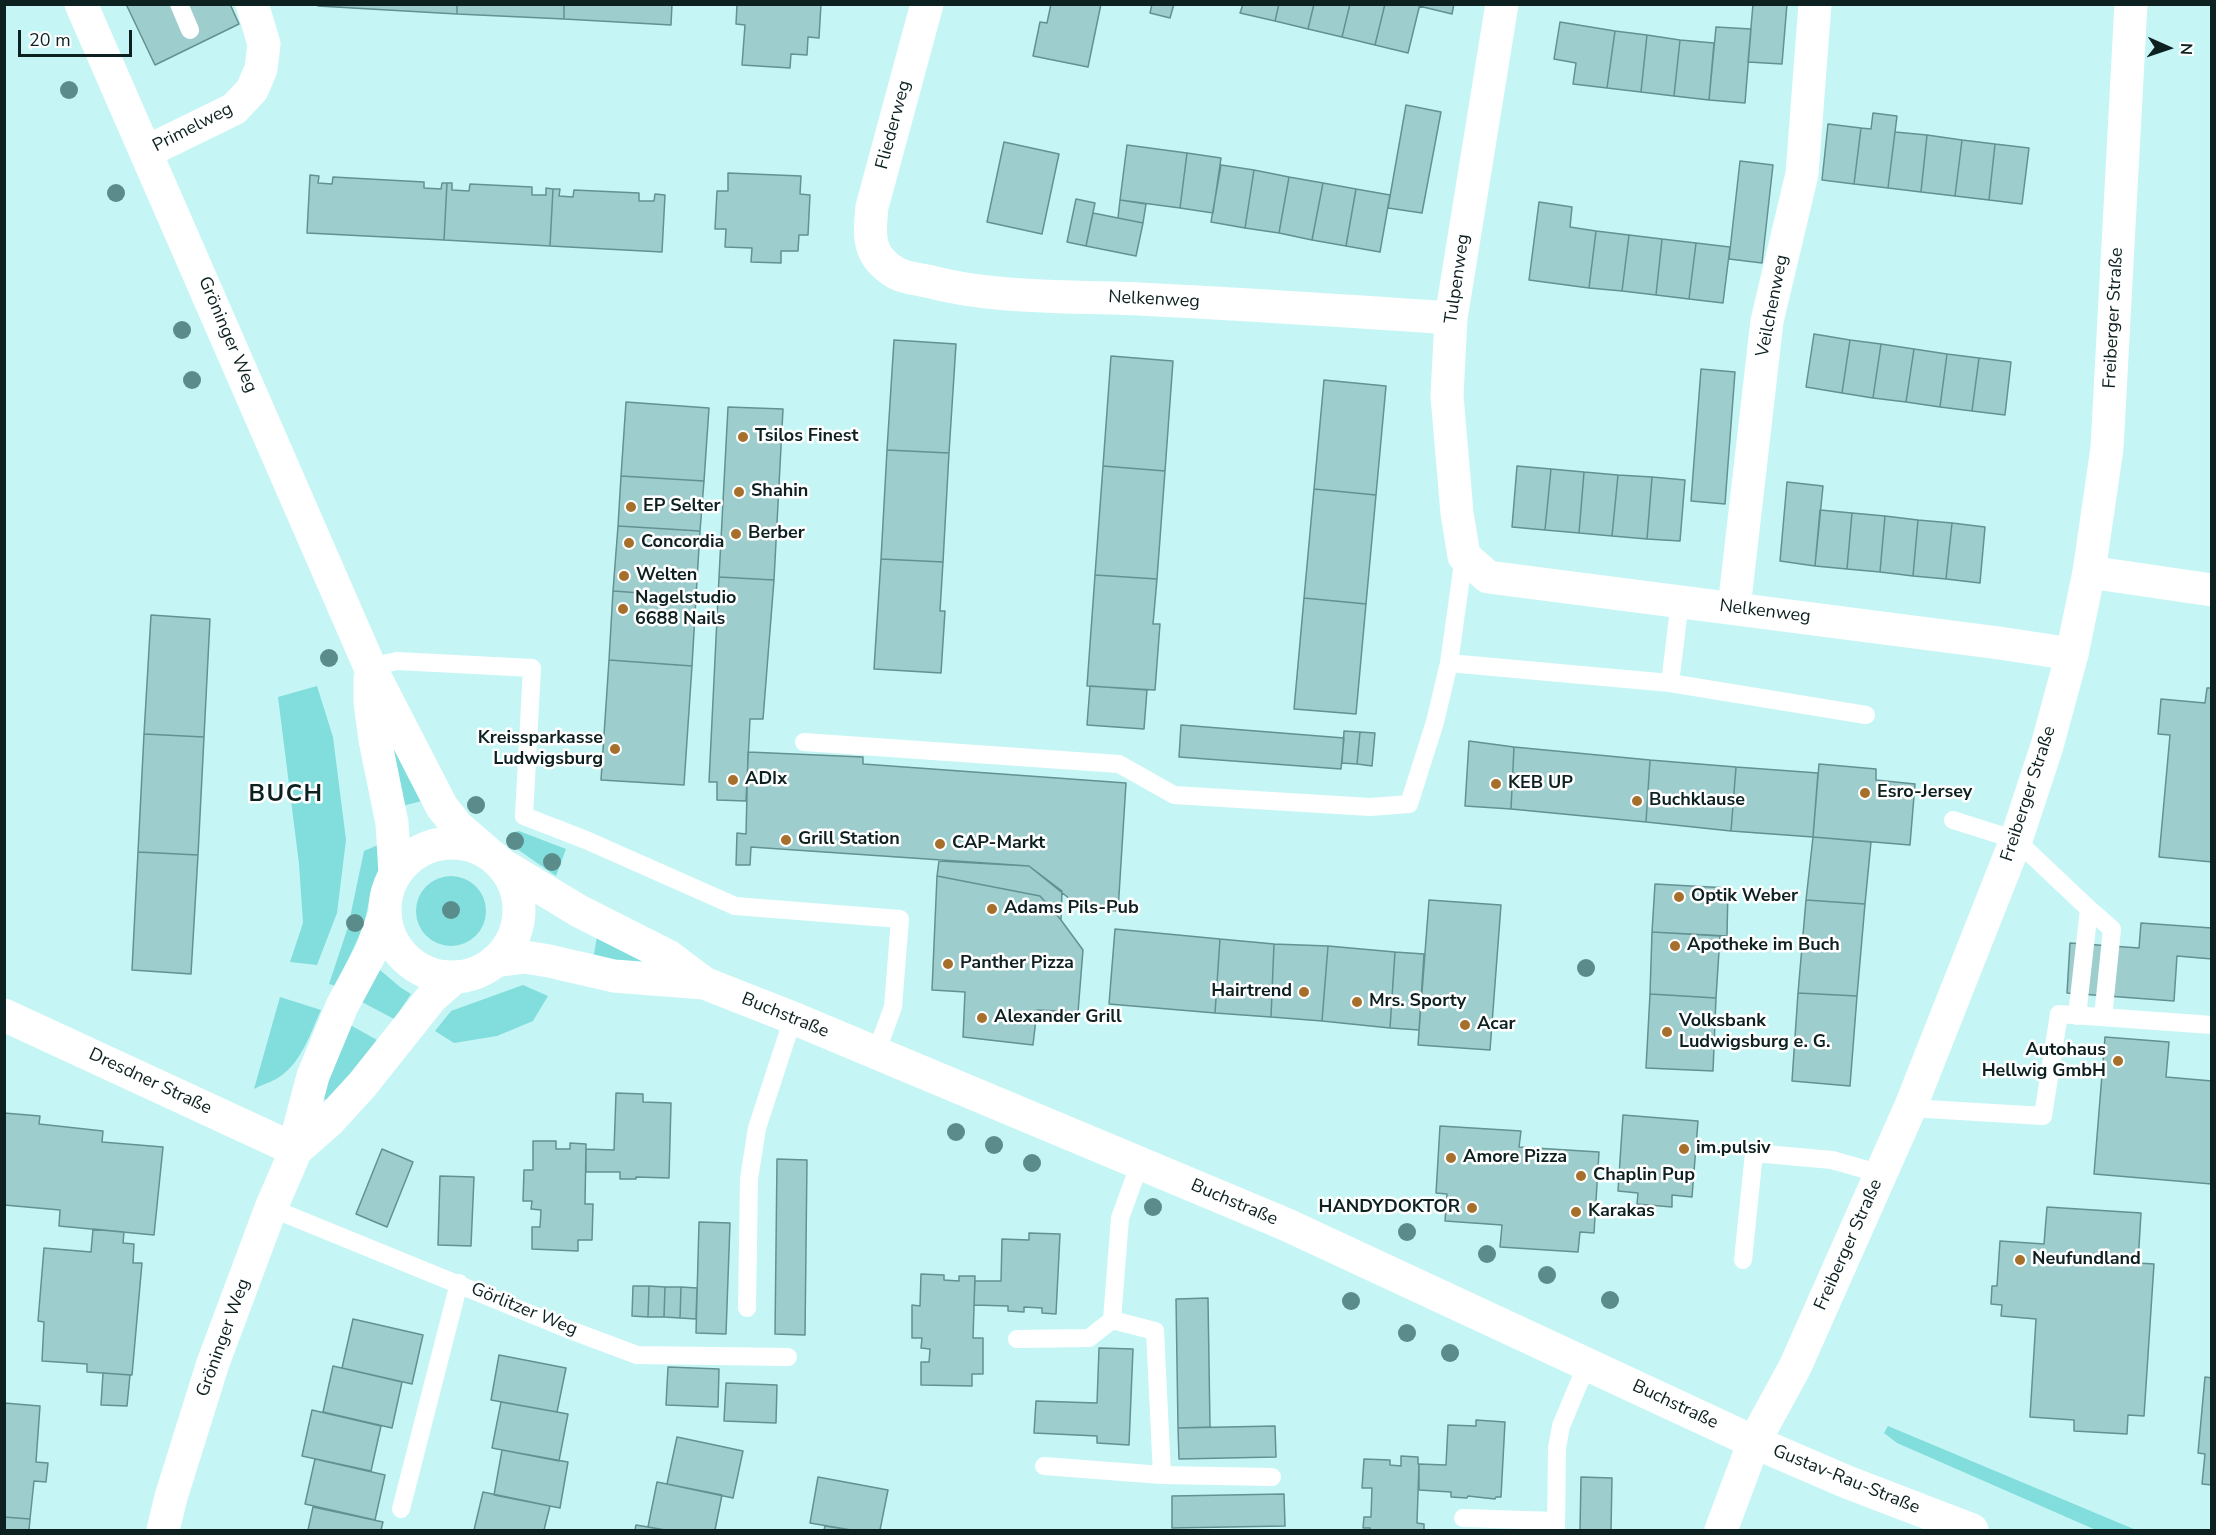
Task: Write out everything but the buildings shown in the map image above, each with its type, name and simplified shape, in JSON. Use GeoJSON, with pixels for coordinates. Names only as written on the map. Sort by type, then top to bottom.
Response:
{"type":"FeatureCollection","features":[{"type":"Feature","properties":{"kind":"street","name":"Gröninger Weg"},"geometry":{"type":"LineString","coordinates":[[81,4],[370,667],[442,807],[458,827],[495,859],[513,883],[519,903],[518,924],[509,944],[495,961],[477,972],[455,977],[434,975],[414,965],[399,951],[389,933],[385,914]]}},
{"type":"Feature","properties":{"kind":"street","name":"Primelweg"},"geometry":{"type":"LineString","coordinates":[[146,152],[234,109],[252,90],[261,69],[264,44],[252,4]]}},
{"type":"Feature","properties":{"kind":"street","name":"Fliederweg"},"geometry":{"type":"LineString","coordinates":[[871,246],[872,207],[927,4]]}},
{"type":"Feature","properties":{"kind":"street","name":"Tulpenweg"},"geometry":{"type":"LineString","coordinates":[[1464,556],[1456,513],[1447,396],[1451,318],[1502,4]]}},
{"type":"Feature","properties":{"kind":"street","name":"Veilchenweg"},"geometry":{"type":"LineString","coordinates":[[1734,608],[1767,321],[1802,174],[1815,4]]}},
{"type":"Feature","properties":{"kind":"street","name":"Freiberger Straße"},"geometry":{"type":"LineString","coordinates":[[1720,1530],[1754,1443],[1795,1367],[1910,1108],[2016,840],[2047,746],[2072,654],[2089,572],[2107,448],[2131,4]]}},
{"type":"Feature","properties":{"kind":"street","name":"Nelkenweg"},"geometry":{"type":"LineString","coordinates":[[871,246],[883,263],[898,274],[944,286],[987,292],[1216,303],[1451,318]]}},
{"type":"Feature","properties":{"kind":"street","name":"Nelkenweg"},"geometry":{"type":"LineString","coordinates":[[1464,556],[1488,577],[2072,654]]}},
{"type":"Feature","properties":{"kind":"street"},"geometry":{"type":"LineString","coordinates":[[2089,572],[2211,590]]}},
{"type":"Feature","properties":{"kind":"street","name":"Gröninger Weg"},"geometry":{"type":"LineString","coordinates":[[370,667],[370,702],[392,823],[395,874]]}},
{"type":"Feature","properties":{"kind":"street","name":"Gröninger Weg"},"geometry":{"type":"LineString","coordinates":[[163,1530],[171,1497],[213,1363],[271,1208],[296,1150],[313,1076],[326,1039],[371,952],[385,914],[387,893],[395,874],[409,858],[426,848],[447,843],[467,844],[495,859]]}},
{"type":"Feature","properties":{"kind":"street","name":"Buchstraße"},"geometry":{"type":"LineString","coordinates":[[495,859],[579,911],[668,956],[704,983],[1285,1224],[1754,1443]]}},
{"type":"Feature","properties":{"kind":"street","name":"Buchstraße"},"geometry":{"type":"LineString","coordinates":[[495,961],[525,957],[614,976],[704,983]]}},
{"type":"Feature","properties":{"kind":"street","name":"Gröninger Weg"},"geometry":{"type":"LineString","coordinates":[[296,1150],[362,1085],[432,998],[455,977]]}},
{"type":"Feature","properties":{"kind":"street","name":"Dresdner Straße"},"geometry":{"type":"LineString","coordinates":[[4,1015],[296,1150]]}},
{"type":"Feature","properties":{"kind":"street","name":"Gustav-Rau-Straße"},"geometry":{"type":"LineString","coordinates":[[1754,1443],[1972,1530]]}},
{"type":"Feature","properties":{"kind":"lane"},"geometry":{"type":"LineString","coordinates":[[178,4],[190,30]]}},
{"type":"Feature","properties":{"kind":"lane"},"geometry":{"type":"LineString","coordinates":[[804,742],[1119,764],[1174,795],[1370,807],[1409,804],[1435,722],[1449,663],[1464,556]]}},
{"type":"Feature","properties":{"kind":"lane"},"geometry":{"type":"LineString","coordinates":[[1670,683],[1680,602]]}},
{"type":"Feature","properties":{"kind":"lane"},"geometry":{"type":"LineString","coordinates":[[370,667],[397,661],[532,668],[524,816],[586,840],[735,906],[900,919],[893,1007],[876,1053]]}},
{"type":"Feature","properties":{"kind":"lane"},"geometry":{"type":"LineString","coordinates":[[1449,663],[1670,683],[1866,715]]}},
{"type":"Feature","properties":{"kind":"lane"},"geometry":{"type":"LineString","coordinates":[[1953,820],[2016,840],[2112,929],[2103,1017]]}},
{"type":"Feature","properties":{"kind":"lane"},"geometry":{"type":"LineString","coordinates":[[2077,1016],[2089,909]]}},
{"type":"Feature","properties":{"kind":"lane"},"geometry":{"type":"LineString","coordinates":[[1910,1108],[2043,1116],[2059,1014],[2211,1025]]}},
{"type":"Feature","properties":{"kind":"lane"},"geometry":{"type":"LineString","coordinates":[[747,1308],[749,1179],[757,1128],[793,1018]]}},
{"type":"Feature","properties":{"kind":"lane"},"geometry":{"type":"LineString","coordinates":[[1743,1260],[1754,1153],[1832,1160],[1881,1174]]}},
{"type":"Feature","properties":{"kind":"lane"},"geometry":{"type":"LineString","coordinates":[[1017,1339],[1089,1338],[1112,1320],[1120,1218],[1140,1163]]}},
{"type":"Feature","properties":{"kind":"lane","name":"Görlitzer Weg"},"geometry":{"type":"LineString","coordinates":[[271,1208],[565,1328],[637,1354],[788,1357]]}},
{"type":"Feature","properties":{"kind":"lane"},"geometry":{"type":"LineString","coordinates":[[401,1509],[459,1283]]}},
{"type":"Feature","properties":{"kind":"lane"},"geometry":{"type":"LineString","coordinates":[[1112,1320],[1155,1331],[1162,1475]]}},
{"type":"Feature","properties":{"kind":"lane"},"geometry":{"type":"LineString","coordinates":[[1462,1518],[1556,1526],[1557,1448],[1560,1426],[1587,1364]]}},
{"type":"Feature","properties":{"kind":"lane"},"geometry":{"type":"LineString","coordinates":[[1044,1466],[1162,1475],[1272,1477]]}},
{"type":"Feature","properties":{"kind":"shaded area"},"geometry":{"type":"Polygon","coordinates":[[[317,686],[333,737],[346,840],[337,913],[317,965],[290,962],[303,923],[299,864],[278,697],[317,686]]]}},
{"type":"Feature","properties":{"kind":"shaded area"},"geometry":{"type":"Polygon","coordinates":[[[391,735],[422,801],[398,807],[391,735]]]}},
{"type":"Feature","properties":{"kind":"shaded area"},"geometry":{"type":"Polygon","coordinates":[[[519,831],[566,849],[556,876],[507,842],[510,833],[519,831]]]}},
{"type":"Feature","properties":{"kind":"shaded area"},"geometry":{"type":"Polygon","coordinates":[[[385,842],[383,858],[371,892],[364,925],[336,986],[329,984],[348,927],[364,851],[385,842]]]}},
{"type":"Feature","properties":{"kind":"shaded area"},"geometry":{"type":"Polygon","coordinates":[[[451,876],[464,879],[476,886],[483,898],[486,911],[483,924],[476,936],[464,943],[451,946],[438,943],[426,936],[419,924],[416,911],[419,898],[426,886],[438,879],[451,876]]]}},
{"type":"Feature","properties":{"kind":"shaded area"},"geometry":{"type":"Polygon","coordinates":[[[598,931],[657,957],[654,972],[593,960],[598,931]]]}},
{"type":"Feature","properties":{"kind":"shaded area"},"geometry":{"type":"Polygon","coordinates":[[[380,970],[411,994],[394,1019],[360,1001],[380,970]]]}},
{"type":"Feature","properties":{"kind":"shaded area"},"geometry":{"type":"Polygon","coordinates":[[[523,985],[548,996],[533,1021],[497,1036],[454,1043],[435,1031],[451,1011],[523,985]]]}},
{"type":"Feature","properties":{"kind":"shaded area"},"geometry":{"type":"Polygon","coordinates":[[[280,997],[321,1010],[304,1048],[292,1066],[276,1079],[254,1089],[280,997]]]}},
{"type":"Feature","properties":{"kind":"shaded area"},"geometry":{"type":"Polygon","coordinates":[[[345,1022],[377,1040],[339,1098],[312,1101],[345,1022]]]}},
{"type":"Feature","properties":{"kind":"shaded area"},"geometry":{"type":"Polygon","coordinates":[[[1888,1426],[2136,1530],[2096,1530],[1897,1443],[1884,1433],[1888,1426]]]}},
{"type":"Feature","properties":{"kind":"place","name":"Tsilos Finest"},"geometry":{"type":"Point","coordinates":[743,437]}},
{"type":"Feature","properties":{"kind":"place","name":"Shahin"},"geometry":{"type":"Point","coordinates":[739,492]}},
{"type":"Feature","properties":{"kind":"place","name":"EP Selter"},"geometry":{"type":"Point","coordinates":[631,507]}},
{"type":"Feature","properties":{"kind":"place","name":"Berber"},"geometry":{"type":"Point","coordinates":[736,534]}},
{"type":"Feature","properties":{"kind":"place","name":"Concordia"},"geometry":{"type":"Point","coordinates":[629,543]}},
{"type":"Feature","properties":{"kind":"place","name":"Welten"},"geometry":{"type":"Point","coordinates":[624,576]}},
{"type":"Feature","properties":{"kind":"place","name":"Nagelstudio 6688 Nails"},"geometry":{"type":"Point","coordinates":[623,609]}},
{"type":"Feature","properties":{"kind":"place","name":"Kreissparkasse Ludwigsburg"},"geometry":{"type":"Point","coordinates":[615,749]}},
{"type":"Feature","properties":{"kind":"place","name":"ADIx"},"geometry":{"type":"Point","coordinates":[733,780]}},
{"type":"Feature","properties":{"kind":"place","name":"KEB UP"},"geometry":{"type":"Point","coordinates":[1496,784]}},
{"type":"Feature","properties":{"kind":"place","name":"Esro-Jersey"},"geometry":{"type":"Point","coordinates":[1865,793]}},
{"type":"Feature","properties":{"kind":"place","name":"Buchklause"},"geometry":{"type":"Point","coordinates":[1637,801]}},
{"type":"Feature","properties":{"kind":"place","name":"Grill Station"},"geometry":{"type":"Point","coordinates":[786,840]}},
{"type":"Feature","properties":{"kind":"place","name":"CAP-Markt"},"geometry":{"type":"Point","coordinates":[940,844]}},
{"type":"Feature","properties":{"kind":"place","name":"Optik Weber"},"geometry":{"type":"Point","coordinates":[1679,897]}},
{"type":"Feature","properties":{"kind":"place","name":"Adams Pils-Pub"},"geometry":{"type":"Point","coordinates":[992,909]}},
{"type":"Feature","properties":{"kind":"place","name":"Apotheke im Buch"},"geometry":{"type":"Point","coordinates":[1675,946]}},
{"type":"Feature","properties":{"kind":"place","name":"Panther Pizza"},"geometry":{"type":"Point","coordinates":[948,964]}},
{"type":"Feature","properties":{"kind":"place","name":"Hairtrend"},"geometry":{"type":"Point","coordinates":[1304,992]}},
{"type":"Feature","properties":{"kind":"place","name":"Mrs. Sporty"},"geometry":{"type":"Point","coordinates":[1357,1002]}},
{"type":"Feature","properties":{"kind":"place","name":"Alexander Grill"},"geometry":{"type":"Point","coordinates":[982,1018]}},
{"type":"Feature","properties":{"kind":"place","name":"Acar"},"geometry":{"type":"Point","coordinates":[1465,1025]}},
{"type":"Feature","properties":{"kind":"place","name":"Volksbank Ludwigsburg e. G."},"geometry":{"type":"Point","coordinates":[1667,1032]}},
{"type":"Feature","properties":{"kind":"place","name":"Autohaus Hellwig GmbH"},"geometry":{"type":"Point","coordinates":[2118,1061]}},
{"type":"Feature","properties":{"kind":"place","name":"im.pulsiv"},"geometry":{"type":"Point","coordinates":[1684,1149]}},
{"type":"Feature","properties":{"kind":"place","name":"Amore Pizza"},"geometry":{"type":"Point","coordinates":[1451,1158]}},
{"type":"Feature","properties":{"kind":"place","name":"Chaplin Pup"},"geometry":{"type":"Point","coordinates":[1581,1176]}},
{"type":"Feature","properties":{"kind":"place","name":"HANDYDOKTOR"},"geometry":{"type":"Point","coordinates":[1472,1208]}},
{"type":"Feature","properties":{"kind":"place","name":"Karakas"},"geometry":{"type":"Point","coordinates":[1576,1212]}},
{"type":"Feature","properties":{"kind":"place","name":"Neufundland"},"geometry":{"type":"Point","coordinates":[2020,1260]}},
{"type":"Feature","properties":{"kind":"district","name":"BUCH"},"geometry":{"type":"Point","coordinates":[286,795]}}]}
